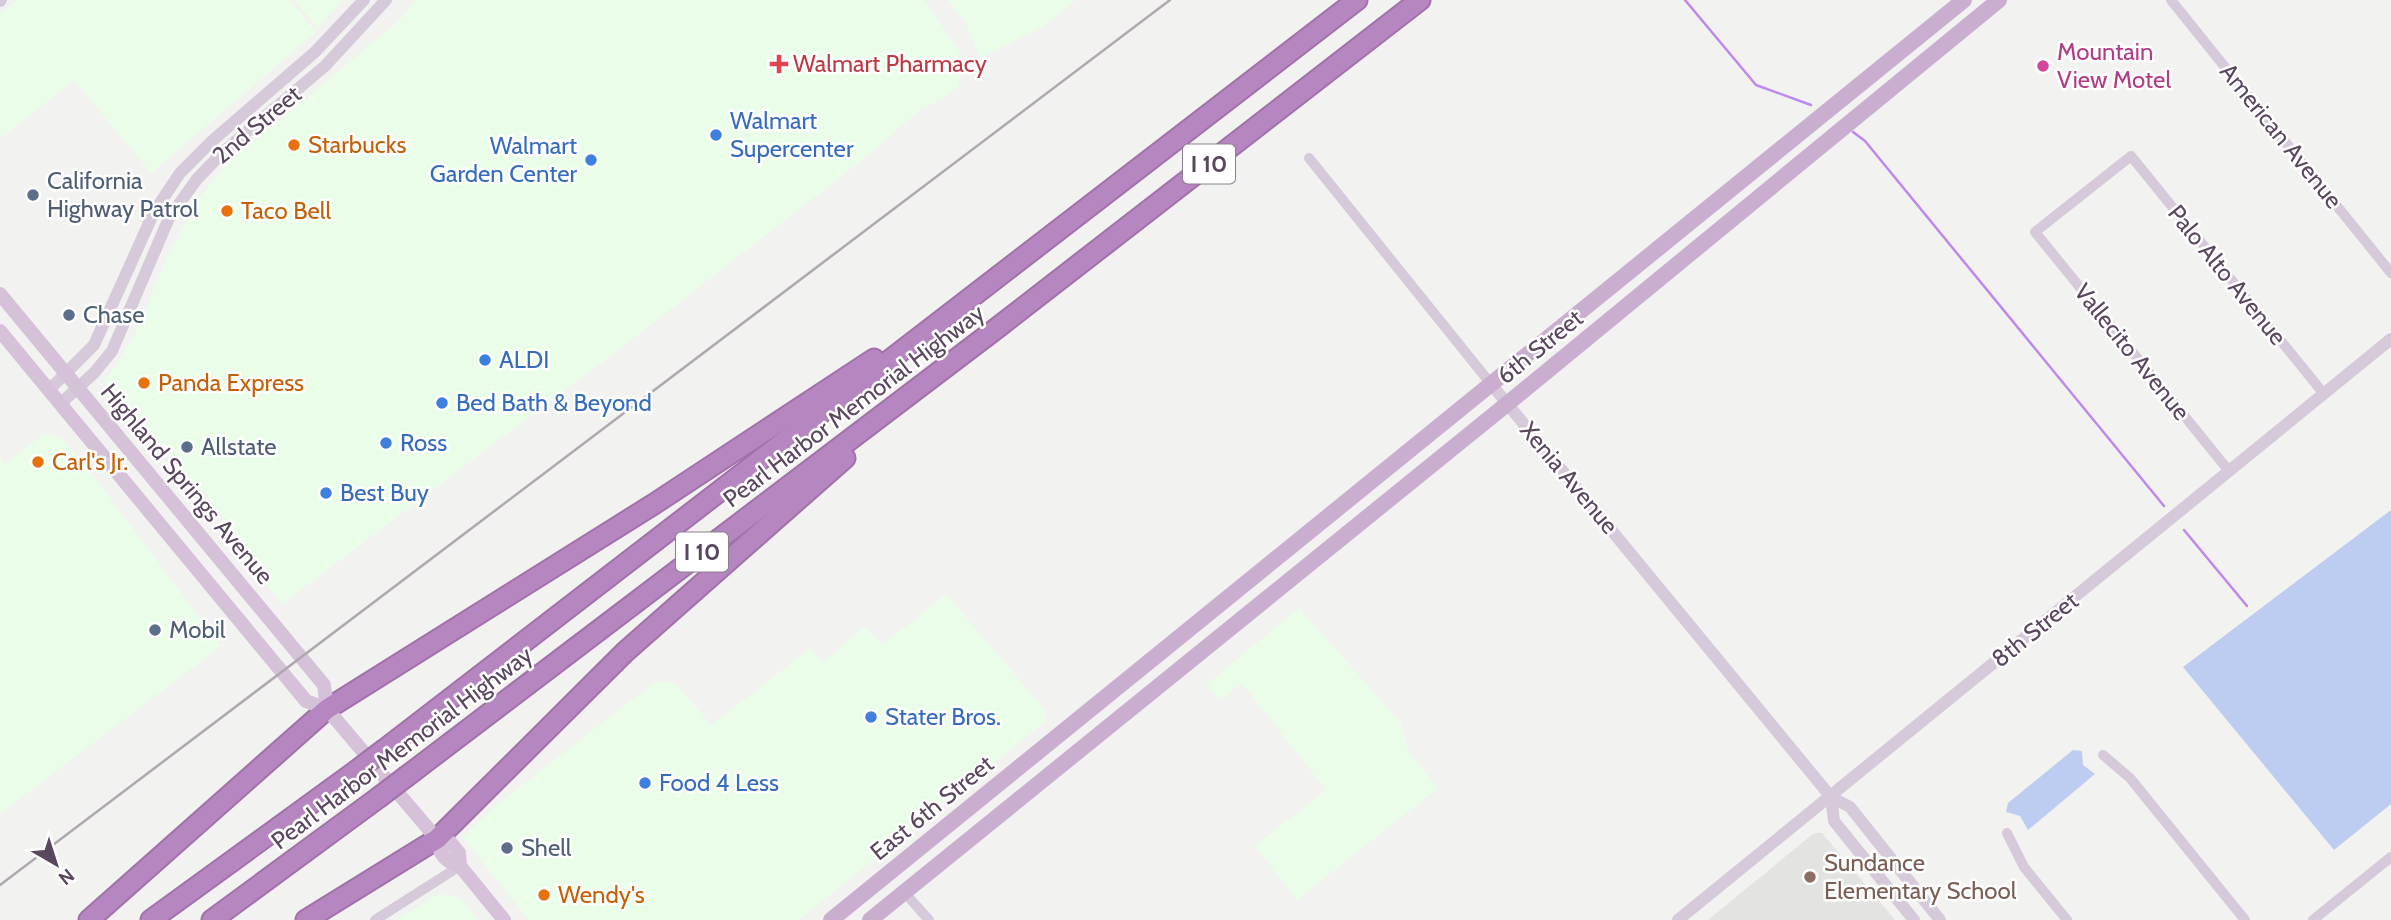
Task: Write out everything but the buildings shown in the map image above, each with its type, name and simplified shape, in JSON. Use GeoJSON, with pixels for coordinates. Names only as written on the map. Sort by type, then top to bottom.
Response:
{"type":"FeatureCollection","features":[{"type":"Feature","properties":{"kind":"highway","name":"Pearl Harbor Memorial Highway"},"geometry":{"type":"LineString","coordinates":[[151,920],[356,771],[1357,0]]}},
{"type":"Feature","properties":{"kind":"highway","name":"Pearl Harbor Memorial Highway"},"geometry":{"type":"LineString","coordinates":[[212,920],[378,798],[997,328],[1420,0]]}},
{"type":"Feature","properties":{"kind":"highway"},"geometry":{"type":"LineString","coordinates":[[89,920],[327,709],[968,301]]}},
{"type":"Feature","properties":{"kind":"highway"},"geometry":{"type":"LineString","coordinates":[[306,920],[438,839],[572,703],[671,610],[997,328]]}},
{"type":"Feature","properties":{"kind":"main road","name":"6th Street"},"geometry":{"type":"LineString","coordinates":[[1095,706],[1964,0]]}},
{"type":"Feature","properties":{"kind":"main road","name":"6th Street"},"geometry":{"type":"LineString","coordinates":[[1108,726],[1507,404],[1999,0]]}},
{"type":"Feature","properties":{"kind":"main road"},"geometry":{"type":"LineString","coordinates":[[1895,57],[1909,74]]}},
{"type":"Feature","properties":{"kind":"main road","name":"Highland Springs Avenue"},"geometry":{"type":"LineString","coordinates":[[0,294],[324,685],[327,709]]}},
{"type":"Feature","properties":{"kind":"main road","name":"Highland Springs Avenue"},"geometry":{"type":"LineString","coordinates":[[0,331],[306,702],[327,709],[438,839],[438,850],[449,863],[460,866],[504,920]]}},
{"type":"Feature","properties":{"kind":"main road","name":"East 6th Street"},"geometry":{"type":"LineString","coordinates":[[831,920],[1095,706]]}},
{"type":"Feature","properties":{"kind":"main road","name":"East 6th Street"},"geometry":{"type":"LineString","coordinates":[[870,920],[1108,726]]}},
{"type":"Feature","properties":{"kind":"street","name":"2nd Street"},"geometry":{"type":"LineString","coordinates":[[49,390],[84,359],[98,339],[154,212],[180,173],[212,141],[315,51],[364,0]]}},
{"type":"Feature","properties":{"kind":"street","name":"2nd Street"},"geometry":{"type":"LineString","coordinates":[[60,404],[112,351],[169,218],[183,197],[215,160],[325,66],[374,7],[386,0]]}},
{"type":"Feature","properties":{"kind":"street","name":"American Avenue"},"geometry":{"type":"LineString","coordinates":[[2171,0],[2391,273]]}},
{"type":"Feature","properties":{"kind":"street"},"geometry":{"type":"LineString","coordinates":[[262,120],[282,95],[320,60],[315,51]]}},
{"type":"Feature","properties":{"kind":"street","name":"Vallecito Avenue"},"geometry":{"type":"LineString","coordinates":[[2131,156],[2035,232],[2229,471]]}},
{"type":"Feature","properties":{"kind":"street","name":"Palo Alto Avenue"},"geometry":{"type":"LineString","coordinates":[[2131,156],[2324,394]]}},
{"type":"Feature","properties":{"kind":"street","name":"Xenia Avenue"},"geometry":{"type":"LineString","coordinates":[[1309,158],[1507,404],[1832,797],[1850,807],[1940,920]]}},
{"type":"Feature","properties":{"kind":"street","name":"8th Street"},"geometry":{"type":"LineString","coordinates":[[1678,920],[2391,339]]}},
{"type":"Feature","properties":{"kind":"street"},"geometry":{"type":"LineString","coordinates":[[2103,755],[2130,778],[2245,920]]}},
{"type":"Feature","properties":{"kind":"street","name":"Xenia Avenue"},"geometry":{"type":"LineString","coordinates":[[1832,797],[1834,821],[1914,920]]}},
{"type":"Feature","properties":{"kind":"street"},"geometry":{"type":"LineString","coordinates":[[2007,833],[2024,867],[2067,920]]}},
{"type":"Feature","properties":{"kind":"street"},"geometry":{"type":"LineString","coordinates":[[2313,920],[2391,857]]}},
{"type":"Feature","properties":{"kind":"street"},"geometry":{"type":"LineString","coordinates":[[375,920],[460,866]]}},
{"type":"Feature","properties":{"kind":"street"},"geometry":{"type":"LineString","coordinates":[[904,892],[929,920]]}},
{"type":"Feature","properties":{"kind":"shaded area"},"geometry":{"type":"Polygon","coordinates":[[[17,0],[290,0],[316,32],[151,173],[74,80],[0,139],[0,14],[17,0]]]}},
{"type":"Feature","properties":{"kind":"shaded area"},"geometry":{"type":"Polygon","coordinates":[[[294,0],[343,0],[318,28],[294,0]]]}},
{"type":"Feature","properties":{"kind":"shaded area"},"geometry":{"type":"Polygon","coordinates":[[[415,0],[924,0],[962,56],[959,85],[946,97],[920,110],[870,154],[607,359],[282,604],[226,535],[227,522],[206,494],[192,484],[161,449],[149,444],[105,394],[106,380],[136,332],[168,254],[200,197],[222,169],[402,18],[415,0]]]}},
{"type":"Feature","properties":{"kind":"shaded area"},"geometry":{"type":"Polygon","coordinates":[[[948,0],[1076,0],[1043,27],[980,58],[965,22],[948,0]]]}},
{"type":"Feature","properties":{"kind":"shaded area"},"geometry":{"type":"Polygon","coordinates":[[[44,434],[62,438],[90,471],[221,646],[0,814],[0,457],[5,464],[44,434]]]}},
{"type":"Feature","properties":{"kind":"shaded area"},"geometry":{"type":"Polygon","coordinates":[[[2391,510],[2391,804],[2334,850],[2183,667],[2391,510]]]}},
{"type":"Feature","properties":{"kind":"shaded area"},"geometry":{"type":"Polygon","coordinates":[[[946,594],[1045,710],[1046,721],[799,920],[529,920],[463,838],[495,806],[655,682],[673,682],[712,725],[810,648],[824,662],[864,627],[883,645],[946,594]]]}},
{"type":"Feature","properties":{"kind":"shaded area"},"geometry":{"type":"Polygon","coordinates":[[[1299,608],[1401,723],[1408,751],[1438,788],[1297,900],[1255,846],[1326,790],[1242,683],[1221,700],[1206,685],[1299,608]]]}},
{"type":"Feature","properties":{"kind":"shaded area"},"geometry":{"type":"Polygon","coordinates":[[[2073,750],[2082,751],[2083,765],[2095,774],[2028,830],[2020,816],[2006,812],[2008,803],[2073,750]]]}},
{"type":"Feature","properties":{"kind":"shaded area","name":"Sundance Elementary School"},"geometry":{"type":"Polygon","coordinates":[[[1814,833],[1822,833],[1895,920],[1708,920],[1814,833]]]}},
{"type":"Feature","properties":{"kind":"shaded area"},"geometry":{"type":"Polygon","coordinates":[[[439,894],[461,898],[479,920],[396,920],[439,894]]]}},
{"type":"Feature","properties":{"kind":"waterway"},"geometry":{"type":"LineString","coordinates":[[1685,0],[1756,85],[1811,105]]}},
{"type":"Feature","properties":{"kind":"waterway"},"geometry":{"type":"LineString","coordinates":[[1853,132],[1865,141],[2164,506]]}},
{"type":"Feature","properties":{"kind":"waterway"},"geometry":{"type":"LineString","coordinates":[[2184,530],[2247,606]]}},
{"type":"Feature","properties":{"kind":"railway"},"geometry":{"type":"LineString","coordinates":[[0,885],[1170,0]]}},
{"type":"Feature","properties":{"kind":"place","name":"Walmart Pharmacy"},"geometry":{"type":"Point","coordinates":[779,64]}},
{"type":"Feature","properties":{"kind":"place","name":"Mountain View Motel"},"geometry":{"type":"Point","coordinates":[2043,66]}},
{"type":"Feature","properties":{"kind":"place","name":"Walmart Supercenter"},"geometry":{"type":"Point","coordinates":[716,135]}},
{"type":"Feature","properties":{"kind":"place","name":"Starbucks"},"geometry":{"type":"Point","coordinates":[294,145]}},
{"type":"Feature","properties":{"kind":"place","name":"Walmart Garden Center"},"geometry":{"type":"Point","coordinates":[591,160]}},
{"type":"Feature","properties":{"kind":"place","name":"California Highway Patrol"},"geometry":{"type":"Point","coordinates":[33,195]}},
{"type":"Feature","properties":{"kind":"place","name":"Taco Bell"},"geometry":{"type":"Point","coordinates":[227,211]}},
{"type":"Feature","properties":{"kind":"place","name":"Chase"},"geometry":{"type":"Point","coordinates":[69,315]}},
{"type":"Feature","properties":{"kind":"place","name":"ALDI"},"geometry":{"type":"Point","coordinates":[485,360]}},
{"type":"Feature","properties":{"kind":"place","name":"Panda Express"},"geometry":{"type":"Point","coordinates":[144,383]}},
{"type":"Feature","properties":{"kind":"place","name":"Bed Bath & Beyond"},"geometry":{"type":"Point","coordinates":[442,403]}},
{"type":"Feature","properties":{"kind":"place","name":"Ross"},"geometry":{"type":"Point","coordinates":[386,443]}},
{"type":"Feature","properties":{"kind":"place","name":"Allstate"},"geometry":{"type":"Point","coordinates":[187,447]}},
{"type":"Feature","properties":{"kind":"place","name":"Carl's Jr."},"geometry":{"type":"Point","coordinates":[38,462]}},
{"type":"Feature","properties":{"kind":"place","name":"Best Buy"},"geometry":{"type":"Point","coordinates":[326,493]}},
{"type":"Feature","properties":{"kind":"place","name":"Mobil"},"geometry":{"type":"Point","coordinates":[155,630]}},
{"type":"Feature","properties":{"kind":"place","name":"Stater Bros."},"geometry":{"type":"Point","coordinates":[871,717]}},
{"type":"Feature","properties":{"kind":"place","name":"Food 4 Less"},"geometry":{"type":"Point","coordinates":[645,783]}},
{"type":"Feature","properties":{"kind":"place","name":"Shell"},"geometry":{"type":"Point","coordinates":[507,848]}},
{"type":"Feature","properties":{"kind":"place","name":"Sundance Elementary School"},"geometry":{"type":"Point","coordinates":[1810,877]}},
{"type":"Feature","properties":{"kind":"place","name":"Wendy's"},"geometry":{"type":"Point","coordinates":[544,895]}}]}
